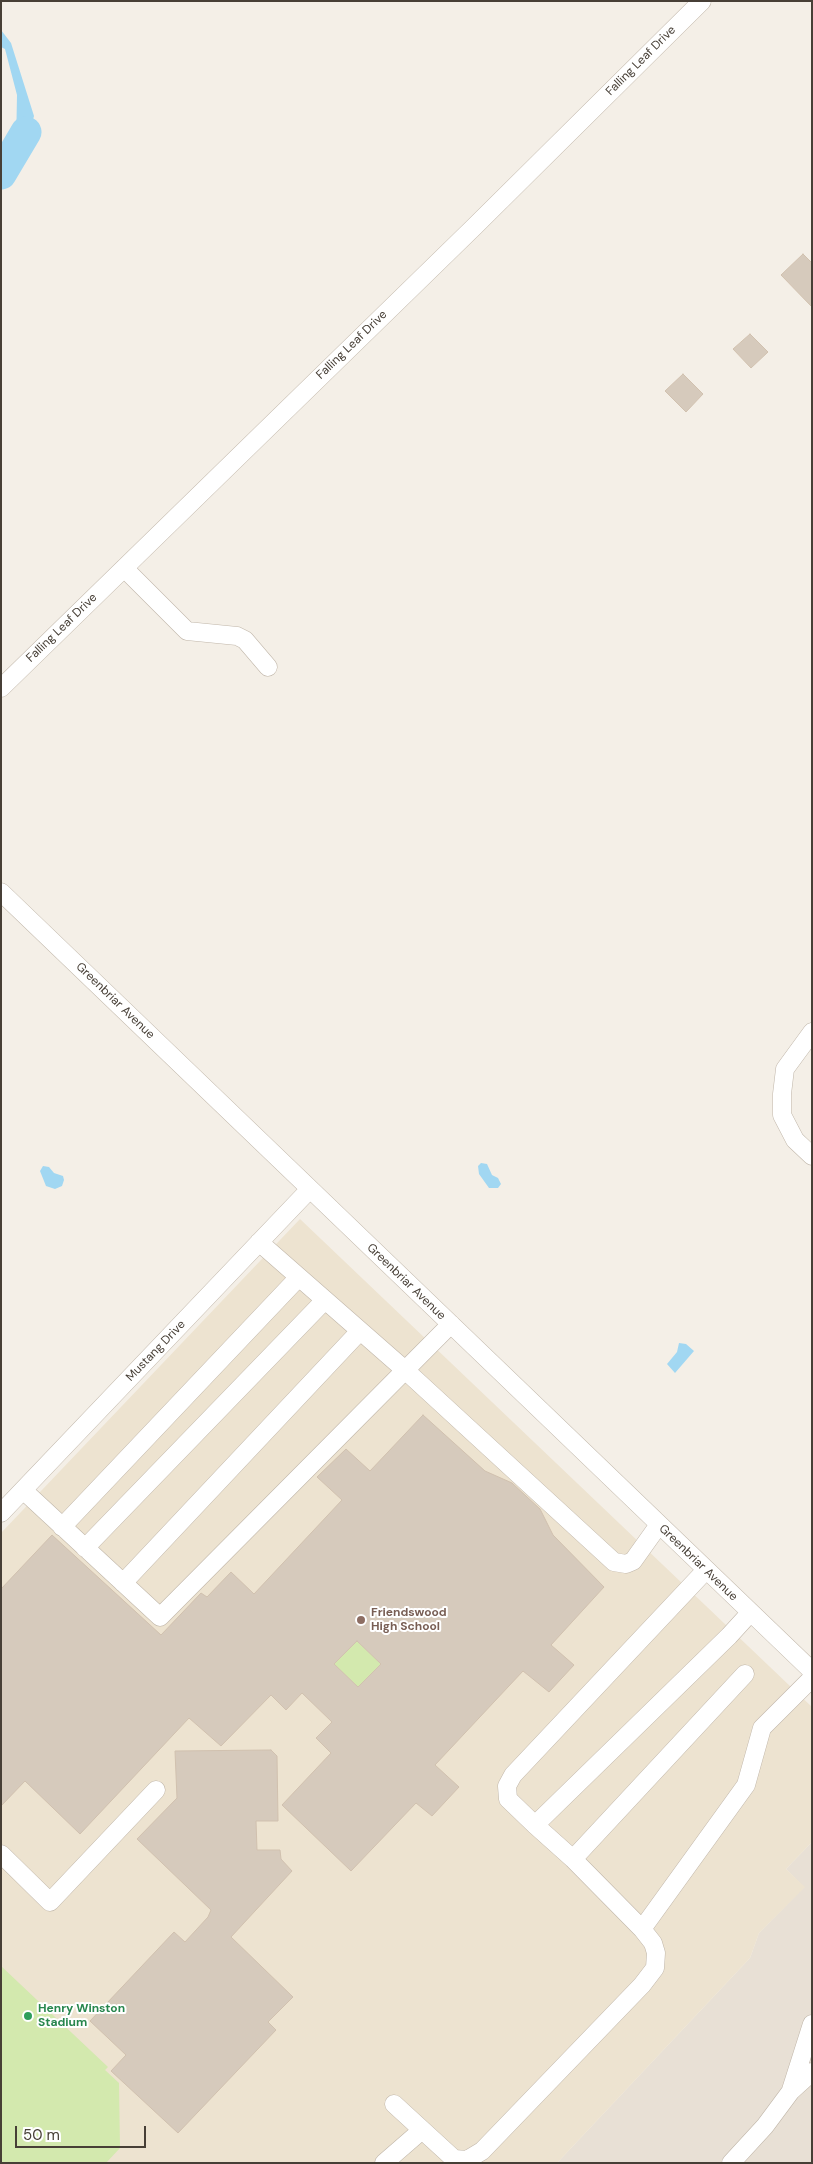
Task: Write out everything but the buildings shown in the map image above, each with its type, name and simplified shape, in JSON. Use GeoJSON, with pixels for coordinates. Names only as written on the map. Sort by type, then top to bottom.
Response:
{"type":"FeatureCollection","features":[{"type":"Feature","properties":{"kind":"street","name":"Falling Leaf Drive"},"geometry":{"type":"LineString","coordinates":[[1,688],[702,1]]}},
{"type":"Feature","properties":{"kind":"street"},"geometry":{"type":"LineString","coordinates":[[124,568],[187,631],[238,636],[245,640],[268,666]]}},
{"type":"Feature","properties":{"kind":"street","name":"Greenbriar Avenue"},"geometry":{"type":"LineString","coordinates":[[1,892],[310,1188],[658,1526],[812,1671]]}},
{"type":"Feature","properties":{"kind":"street"},"geometry":{"type":"LineString","coordinates":[[812,1032],[785,1069],[782,1094],[782,1115],[795,1140],[812,1156]]}},
{"type":"Feature","properties":{"kind":"street","name":"Mustang Drive"},"geometry":{"type":"LineString","coordinates":[[1,1513],[310,1188]]}},
{"type":"Feature","properties":{"kind":"street"},"geometry":{"type":"LineString","coordinates":[[259,1242],[405,1370],[614,1562],[626,1564],[633,1561],[658,1526]]}},
{"type":"Feature","properties":{"kind":"street"},"geometry":{"type":"LineString","coordinates":[[62,1527],[299,1277]]}},
{"type":"Feature","properties":{"kind":"street"},"geometry":{"type":"LineString","coordinates":[[85,1548],[325,1300]]}},
{"type":"Feature","properties":{"kind":"street"},"geometry":{"type":"LineString","coordinates":[[23,1490],[160,1617],[450,1324]]}},
{"type":"Feature","properties":{"kind":"street"},"geometry":{"type":"LineString","coordinates":[[123,1583],[360,1331]]}},
{"type":"Feature","properties":{"kind":"street"},"geometry":{"type":"LineString","coordinates":[[394,2104],[453,2161],[467,2160],[482,2151],[642,1985],[655,1968],[656,1954],[653,1943],[642,1928],[573,1858],[508,1799],[507,1786],[513,1775],[706,1570]]}},
{"type":"Feature","properties":{"kind":"street"},"geometry":{"type":"LineString","coordinates":[[535,1825],[729,1636],[750,1613]]}},
{"type":"Feature","properties":{"kind":"street"},"geometry":{"type":"LineString","coordinates":[[573,1858],[745,1674]]}},
{"type":"Feature","properties":{"kind":"street"},"geometry":{"type":"LineString","coordinates":[[642,1928],[746,1785],[762,1728],[812,1678]]}},
{"type":"Feature","properties":{"kind":"street"},"geometry":{"type":"LineString","coordinates":[[1,1854],[50,1902],[156,1790]]}},
{"type":"Feature","properties":{"kind":"street"},"geometry":{"type":"LineString","coordinates":[[791,2091],[812,2024]]}},
{"type":"Feature","properties":{"kind":"street"},"geometry":{"type":"LineString","coordinates":[[730,2163],[765,2126],[791,2091],[812,2072]]}},
{"type":"Feature","properties":{"kind":"street"},"geometry":{"type":"LineString","coordinates":[[384,2163],[422,2130]]}},
{"type":"Feature","properties":{"kind":"shaded area","name":"Friendswood High School"},"geometry":{"type":"Polygon","coordinates":[[[300,1219],[812,1707],[812,1842],[786,1869],[805,1887],[759,1933],[750,1958],[557,2163],[1,2163],[1,1533],[300,1219]]]}},
{"type":"Feature","properties":{"kind":"shaded area"},"geometry":{"type":"Polygon","coordinates":[[[812,1842],[812,2163],[557,2163],[750,1958],[759,1933],[804,1887],[786,1869],[812,1842]]]}},
{"type":"Feature","properties":{"kind":"green space"},"geometry":{"type":"Polygon","coordinates":[[[357,1641],[381,1664],[358,1687],[334,1664],[357,1641]]]}},
{"type":"Feature","properties":{"kind":"green space","name":"Henry Winston Stadium"},"geometry":{"type":"Polygon","coordinates":[[[1,1966],[108,2067],[105,2070],[119,2083],[120,2148],[106,2163],[1,2163],[1,1966]]]}},
{"type":"Feature","properties":{"kind":"water"},"geometry":{"type":"Polygon","coordinates":[[[1,30],[11,43],[34,116],[26,145],[6,168],[1,170],[1,157],[16,148],[17,95],[5,49],[1,47],[1,30]]]}},
{"type":"Feature","properties":{"kind":"water"},"geometry":{"type":"Polygon","coordinates":[[[481,1163],[487,1164],[492,1175],[498,1178],[501,1184],[498,1188],[489,1188],[479,1174],[478,1166],[481,1163]]]}},
{"type":"Feature","properties":{"kind":"water"},"geometry":{"type":"Polygon","coordinates":[[[43,1166],[49,1167],[54,1173],[63,1176],[62,1186],[55,1189],[46,1186],[40,1171],[43,1166]]]}},
{"type":"Feature","properties":{"kind":"water"},"geometry":{"type":"Polygon","coordinates":[[[679,1343],[686,1344],[694,1351],[675,1373],[667,1364],[677,1352],[679,1343]]]}},
{"type":"Feature","properties":{"kind":"waterway"},"geometry":{"type":"LineString","coordinates":[[1,174],[26,132]]}},
{"type":"Feature","properties":{"kind":"place","name":"Friendswood High School"},"geometry":{"type":"Point","coordinates":[361,1620]}},
{"type":"Feature","properties":{"kind":"place","name":"Henry Winston Stadium"},"geometry":{"type":"Point","coordinates":[28,2016]}}]}
